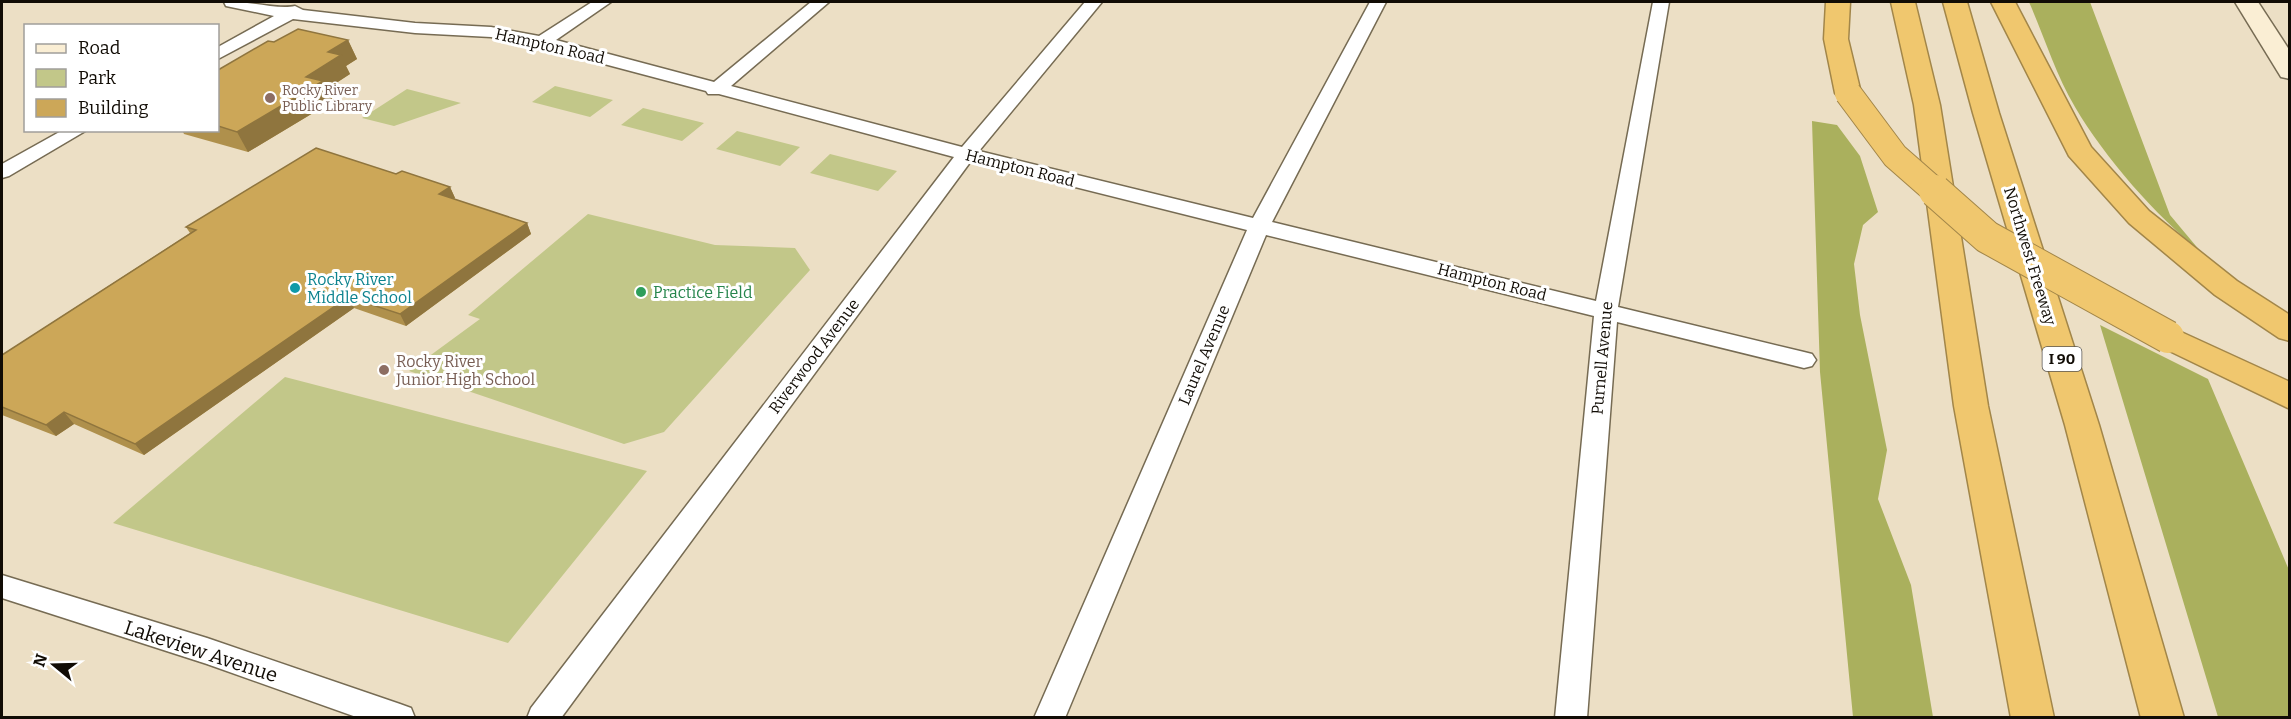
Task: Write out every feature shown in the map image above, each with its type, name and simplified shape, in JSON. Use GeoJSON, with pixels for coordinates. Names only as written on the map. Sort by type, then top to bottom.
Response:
{"type":"FeatureCollection","features":[{"type":"Feature","properties":{"kind":"highway"},"geometry":{"type":"LineString","coordinates":[[1838,2],[1836,39],[1848,93],[1895,156],[1988,237],[2168,337],[2289,397]]}},
{"type":"Feature","properties":{"kind":"highway"},"geometry":{"type":"LineString","coordinates":[[1903,2],[1927,105],[1971,406],[2033,717]]}},
{"type":"Feature","properties":{"kind":"highway","name":"Northwest Freeway"},"geometry":{"type":"LineString","coordinates":[[1955,2],[1986,113],[2082,425],[2163,717]]}},
{"type":"Feature","properties":{"kind":"highway"},"geometry":{"type":"LineString","coordinates":[[2003,2],[2079,150],[2139,217],[2234,293],[2289,330]]}},
{"type":"Feature","properties":{"kind":"highway"},"geometry":{"type":"LineString","coordinates":[[2234,293],[2289,320]]}},
{"type":"Feature","properties":{"kind":"main road"},"geometry":{"type":"LineString","coordinates":[[2247,2],[2289,72]]}},
{"type":"Feature","properties":{"kind":"street","name":"Hampton Road"},"geometry":{"type":"LineString","coordinates":[[232,2],[291,14],[415,28],[491,32],[542,42],[715,90],[966,154],[1804,360]]}},
{"type":"Feature","properties":{"kind":"street"},"geometry":{"type":"LineString","coordinates":[[219,53],[314,2]]}},
{"type":"Feature","properties":{"kind":"street"},"geometry":{"type":"LineString","coordinates":[[542,42],[603,2]]}},
{"type":"Feature","properties":{"kind":"street"},"geometry":{"type":"LineString","coordinates":[[715,90],[821,2]]}},
{"type":"Feature","properties":{"kind":"street","name":"Riverwood Avenue"},"geometry":{"type":"LineString","coordinates":[[542,717],[966,154],[1094,2]]}},
{"type":"Feature","properties":{"kind":"street","name":"Laurel Avenue"},"geometry":{"type":"LineString","coordinates":[[1049,717],[1259,226],[1378,2]]}},
{"type":"Feature","properties":{"kind":"street","name":"Purnell Avenue"},"geometry":{"type":"LineString","coordinates":[[1571,717],[1606,310],[1661,2]]}},
{"type":"Feature","properties":{"kind":"street"},"geometry":{"type":"LineString","coordinates":[[2,172],[74,132]]}},
{"type":"Feature","properties":{"kind":"street","name":"Lakeview Avenue"},"geometry":{"type":"LineString","coordinates":[[2,586],[207,651],[400,717]]}},
{"type":"Feature","properties":{"kind":"green space"},"geometry":{"type":"Polygon","coordinates":[[[2029,2],[2090,2],[2170,215],[2201,252],[2149,204],[2116,166],[2087,126],[2062,82],[2029,2]]]}},
{"type":"Feature","properties":{"kind":"green space"},"geometry":{"type":"Polygon","coordinates":[[[555,86],[613,100],[590,117],[532,102],[555,86]]]}},
{"type":"Feature","properties":{"kind":"green space"},"geometry":{"type":"Polygon","coordinates":[[[407,89],[461,103],[394,126],[362,118],[407,89]]]}},
{"type":"Feature","properties":{"kind":"green space"},"geometry":{"type":"Polygon","coordinates":[[[643,108],[704,123],[682,141],[621,125],[643,108]]]}},
{"type":"Feature","properties":{"kind":"green space"},"geometry":{"type":"Polygon","coordinates":[[[1812,121],[1837,125],[1860,156],[1878,212],[1863,225],[1854,264],[1860,315],[1887,450],[1878,499],[1911,585],[1933,717],[1853,717],[1820,372],[1812,121]]]}},
{"type":"Feature","properties":{"kind":"green space"},"geometry":{"type":"Polygon","coordinates":[[[737,131],[800,147],[780,166],[716,149],[737,131]]]}},
{"type":"Feature","properties":{"kind":"green space"},"geometry":{"type":"Polygon","coordinates":[[[830,154],[897,171],[878,191],[810,173],[830,154]]]}},
{"type":"Feature","properties":{"kind":"green space","name":"Practice Field"},"geometry":{"type":"Polygon","coordinates":[[[588,214],[715,245],[795,248],[810,270],[664,432],[624,444],[409,371],[480,319],[468,315],[588,214]]]}},
{"type":"Feature","properties":{"kind":"green space"},"geometry":{"type":"Polygon","coordinates":[[[2100,325],[2208,379],[2289,570],[2289,717],[2218,717],[2100,325]]]}},
{"type":"Feature","properties":{"kind":"green space"},"geometry":{"type":"Polygon","coordinates":[[[285,377],[647,471],[508,643],[113,523],[285,377]]]}},
{"type":"Feature","properties":{"kind":"building"},"geometry":{"type":"Polygon","coordinates":[[[298,29],[348,40],[328,52],[341,55],[306,77],[323,81],[237,132],[219,126],[219,69],[268,41],[274,42],[298,29]]]}},
{"type":"Feature","properties":{"kind":"building","name":"Rocky River Middle School"},"geometry":{"type":"Polygon","coordinates":[[[316,148],[396,174],[402,171],[450,187],[439,194],[527,223],[400,314],[348,297],[135,444],[64,412],[46,425],[2,407],[2,355],[196,230],[186,227],[316,148]]]}},
{"type":"Feature","properties":{"kind":"place","name":"Rocky River Public Library"},"geometry":{"type":"Point","coordinates":[270,98]}},
{"type":"Feature","properties":{"kind":"place","name":"Rocky River Middle School"},"geometry":{"type":"Point","coordinates":[295,288]}},
{"type":"Feature","properties":{"kind":"place","name":"Practice Field"},"geometry":{"type":"Point","coordinates":[641,292]}},
{"type":"Feature","properties":{"kind":"place","name":"Rocky River Junior High School"},"geometry":{"type":"Point","coordinates":[384,370]}}]}
